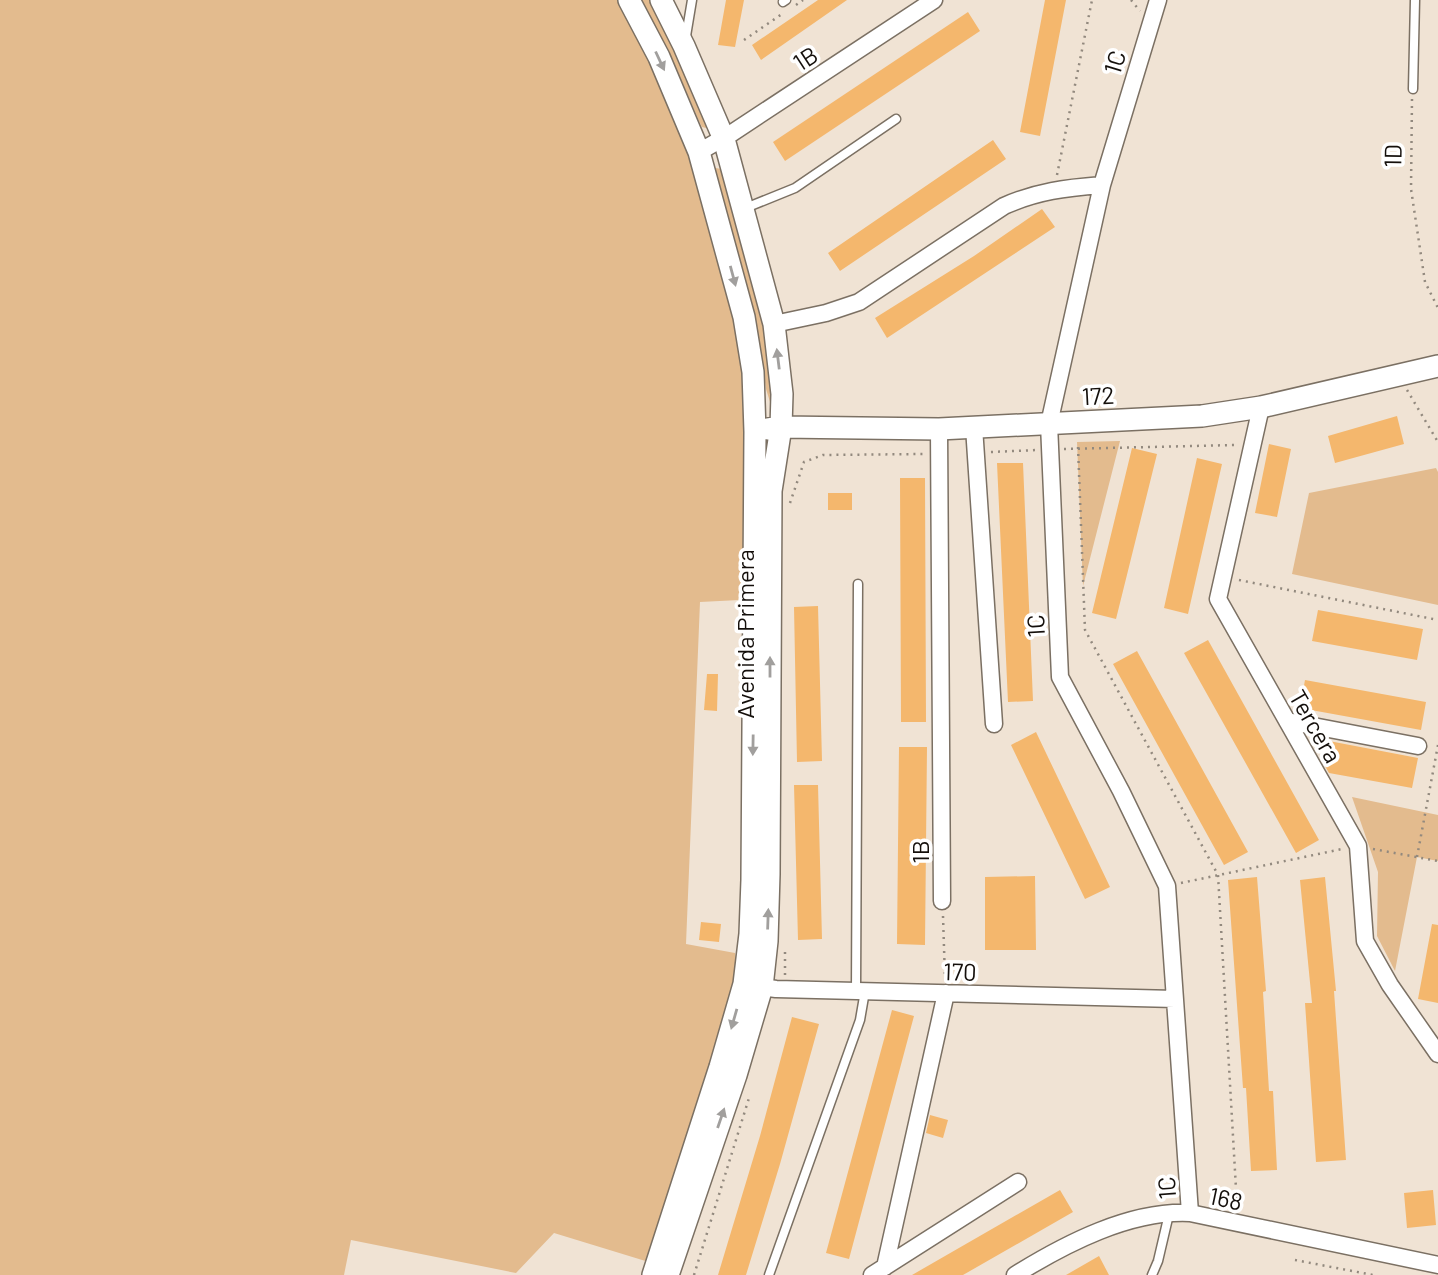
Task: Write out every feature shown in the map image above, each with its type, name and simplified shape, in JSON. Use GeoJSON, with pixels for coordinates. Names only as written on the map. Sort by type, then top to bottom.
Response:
{"type":"FeatureCollection","features":[{"type":"Feature","properties":{"kind":"street","name":"Avenida Primera"},"geometry":{"type":"LineString","coordinates":[[629,0],[659,57],[699,152],[744,317],[753,372],[755,432],[750,934],[753,986],[736,1075],[668,1275]]}},
{"type":"Feature","properties":{"kind":"street","name":"Avenida Primera"},"geometry":{"type":"LineString","coordinates":[[653,1275],[708,1106],[767,941],[771,491],[781,427],[782,394],[774,324],[724,139],[661,0]]}},
{"type":"Feature","properties":{"kind":"street","name":"1B"},"geometry":{"type":"LineString","coordinates":[[699,152],[724,139],[934,0]]}},
{"type":"Feature","properties":{"kind":"street","name":"1C"},"geometry":{"type":"LineString","coordinates":[[1158,0],[1102,185],[1049,424],[1060,677],[1121,791],[1167,886],[1190,1213]]}},
{"type":"Feature","properties":{"kind":"street"},"geometry":{"type":"LineString","coordinates":[[774,324],[806,318],[859,302],[1004,206],[1028,195],[1055,188],[1102,185]]}},
{"type":"Feature","properties":{"kind":"street","name":"172"},"geometry":{"type":"LineString","coordinates":[[755,432],[781,427],[939,429],[1202,416],[1261,407],[1438,366]]}},
{"type":"Feature","properties":{"kind":"street","name":"Tercera"},"geometry":{"type":"LineString","coordinates":[[1261,407],[1218,599],[1358,846],[1364,941],[1390,985],[1438,1054]]}},
{"type":"Feature","properties":{"kind":"street"},"geometry":{"type":"LineString","coordinates":[[974,427],[994,724]]}},
{"type":"Feature","properties":{"kind":"street","name":"1B"},"geometry":{"type":"LineString","coordinates":[[939,429],[942,901]]}},
{"type":"Feature","properties":{"kind":"street"},"geometry":{"type":"LineString","coordinates":[[1287,721],[1418,746]]}},
{"type":"Feature","properties":{"kind":"street","name":"170"},"geometry":{"type":"LineString","coordinates":[[753,986],[1175,999]]}},
{"type":"Feature","properties":{"kind":"street"},"geometry":{"type":"LineString","coordinates":[[878,1271],[946,993]]}},
{"type":"Feature","properties":{"kind":"street"},"geometry":{"type":"LineString","coordinates":[[878,1271],[1017,1182]]}},
{"type":"Feature","properties":{"kind":"street","name":"168"},"geometry":{"type":"LineString","coordinates":[[1015,1275],[1109,1226],[1169,1212],[1190,1213],[1438,1265]]}},
{"type":"Feature","properties":{"kind":"lane"},"geometry":{"type":"LineString","coordinates":[[684,46],[692,0]]}},
{"type":"Feature","properties":{"kind":"lane"},"geometry":{"type":"LineString","coordinates":[[1413,89],[1415,0]]}},
{"type":"Feature","properties":{"kind":"lane"},"geometry":{"type":"LineString","coordinates":[[743,209],[795,188],[896,119]]}},
{"type":"Feature","properties":{"kind":"lane"},"geometry":{"type":"LineString","coordinates":[[769,1275],[860,1020],[858,584]]}},
{"type":"Feature","properties":{"kind":"lane"},"geometry":{"type":"LineString","coordinates":[[1151,1274],[1158,1261],[1169,1212]]}},
{"type":"Feature","properties":{"kind":"path"},"geometry":{"type":"LineString","coordinates":[[793,7],[803,0]]}},
{"type":"Feature","properties":{"kind":"path"},"geometry":{"type":"LineString","coordinates":[[1055,188],[1092,0]]}},
{"type":"Feature","properties":{"kind":"path"},"geometry":{"type":"LineString","coordinates":[[744,40],[783,13]]}},
{"type":"Feature","properties":{"kind":"path","name":"1D"},"geometry":{"type":"LineString","coordinates":[[1413,89],[1411,189],[1425,282],[1438,308]]}},
{"type":"Feature","properties":{"kind":"path"},"geometry":{"type":"LineString","coordinates":[[1398,375],[1438,442]]}},
{"type":"Feature","properties":{"kind":"path"},"geometry":{"type":"LineString","coordinates":[[977,452],[1252,444]]}},
{"type":"Feature","properties":{"kind":"path"},"geometry":{"type":"LineString","coordinates":[[1077,447],[1085,630],[1218,875],[1238,1224]]}},
{"type":"Feature","properties":{"kind":"path"},"geometry":{"type":"LineString","coordinates":[[790,505],[804,462],[823,455],[939,453]]}},
{"type":"Feature","properties":{"kind":"path"},"geometry":{"type":"LineString","coordinates":[[1223,576],[1438,620]]}},
{"type":"Feature","properties":{"kind":"path"},"geometry":{"type":"LineString","coordinates":[[1417,857],[1438,745]]}},
{"type":"Feature","properties":{"kind":"path"},"geometry":{"type":"LineString","coordinates":[[1167,886],[1358,846],[1438,861]]}},
{"type":"Feature","properties":{"kind":"path"},"geometry":{"type":"LineString","coordinates":[[942,901],[946,993]]}},
{"type":"Feature","properties":{"kind":"path"},"geometry":{"type":"LineString","coordinates":[[785,947],[785,989]]}},
{"type":"Feature","properties":{"kind":"path"},"geometry":{"type":"LineString","coordinates":[[694,1275],[750,1093]]}},
{"type":"Feature","properties":{"kind":"path"},"geometry":{"type":"LineString","coordinates":[[1295,1260],[1373,1275]]}},
{"type":"Feature","properties":{"kind":"shaded area"},"geometry":{"type":"Polygon","coordinates":[[[0,0],[623,0],[677,100],[715,237],[751,394],[759,599],[700,602],[686,944],[735,953],[741,989],[652,1263],[554,1233],[516,1273],[351,1240],[344,1275],[0,1275],[0,0]]]}},
{"type":"Feature","properties":{"kind":"shaded area"},"geometry":{"type":"Polygon","coordinates":[[[638,0],[653,0],[709,126],[706,128],[702,127],[699,121],[667,47],[638,0]]]}},
{"type":"Feature","properties":{"kind":"shaded area"},"geometry":{"type":"Polygon","coordinates":[[[716,168],[721,169],[762,312],[773,398],[771,405],[757,328],[713,172],[716,168]]]}},
{"type":"Feature","properties":{"kind":"shaded area"},"geometry":{"type":"Polygon","coordinates":[[[1120,441],[1083,586],[1077,442],[1120,441]]]}},
{"type":"Feature","properties":{"kind":"shaded area"},"geometry":{"type":"Polygon","coordinates":[[[1436,468],[1438,605],[1292,574],[1309,493],[1436,468]]]}},
{"type":"Feature","properties":{"kind":"shaded area"},"geometry":{"type":"Polygon","coordinates":[[[1352,797],[1438,815],[1438,861],[1417,857],[1395,971],[1377,936],[1378,872],[1352,797]]]}},
{"type":"Feature","properties":{"kind":"building"},"geometry":{"type":"Polygon","coordinates":[[[726,0],[744,0],[735,47],[718,45],[726,0]]]}},
{"type":"Feature","properties":{"kind":"building"},"geometry":{"type":"Polygon","coordinates":[[[818,0],[847,0],[761,60],[752,45],[818,0]]]}},
{"type":"Feature","properties":{"kind":"building"},"geometry":{"type":"Polygon","coordinates":[[[1045,0],[1066,0],[1040,136],[1020,132],[1045,0]]]}},
{"type":"Feature","properties":{"kind":"building"},"geometry":{"type":"Polygon","coordinates":[[[968,12],[980,31],[785,161],[773,142],[968,12]]]}},
{"type":"Feature","properties":{"kind":"building"},"geometry":{"type":"Polygon","coordinates":[[[993,140],[1006,159],[840,271],[828,253],[993,140]]]}},
{"type":"Feature","properties":{"kind":"building"},"geometry":{"type":"Polygon","coordinates":[[[1042,209],[1055,227],[887,338],[875,318],[974,256],[1042,209]]]}},
{"type":"Feature","properties":{"kind":"building"},"geometry":{"type":"Polygon","coordinates":[[[1397,416],[1404,444],[1335,463],[1328,436],[1397,416]]]}},
{"type":"Feature","properties":{"kind":"building"},"geometry":{"type":"Polygon","coordinates":[[[1269,444],[1291,449],[1277,517],[1255,513],[1269,444]]]}},
{"type":"Feature","properties":{"kind":"building"},"geometry":{"type":"Polygon","coordinates":[[[1132,448],[1157,454],[1116,619],[1092,613],[1132,448]]]}},
{"type":"Feature","properties":{"kind":"building"},"geometry":{"type":"Polygon","coordinates":[[[1197,458],[1222,464],[1188,614],[1164,608],[1197,458]]]}},
{"type":"Feature","properties":{"kind":"building"},"geometry":{"type":"Polygon","coordinates":[[[997,463],[1023,463],[1033,701],[1008,702],[997,463]]]}},
{"type":"Feature","properties":{"kind":"building"},"geometry":{"type":"Polygon","coordinates":[[[900,478],[925,478],[926,722],[901,722],[900,478]]]}},
{"type":"Feature","properties":{"kind":"building"},"geometry":{"type":"Polygon","coordinates":[[[828,493],[852,493],[852,510],[828,510],[828,493]]]}},
{"type":"Feature","properties":{"kind":"building"},"geometry":{"type":"Polygon","coordinates":[[[818,606],[822,761],[797,762],[794,607],[818,606]]]}},
{"type":"Feature","properties":{"kind":"building"},"geometry":{"type":"Polygon","coordinates":[[[1318,610],[1423,629],[1417,660],[1312,641],[1318,610]]]}},
{"type":"Feature","properties":{"kind":"building"},"geometry":{"type":"Polygon","coordinates":[[[1208,640],[1319,840],[1296,853],[1184,653],[1208,640]]]}},
{"type":"Feature","properties":{"kind":"building"},"geometry":{"type":"Polygon","coordinates":[[[1137,651],[1248,852],[1224,865],[1113,664],[1137,651]]]}},
{"type":"Feature","properties":{"kind":"building"},"geometry":{"type":"Polygon","coordinates":[[[707,674],[718,674],[717,711],[704,710],[707,674]]]}},
{"type":"Feature","properties":{"kind":"building"},"geometry":{"type":"Polygon","coordinates":[[[1305,680],[1426,702],[1421,730],[1300,708],[1305,680]]]}},
{"type":"Feature","properties":{"kind":"building"},"geometry":{"type":"Polygon","coordinates":[[[1036,732],[1110,887],[1085,899],[1011,745],[1036,732]]]}},
{"type":"Feature","properties":{"kind":"building"},"geometry":{"type":"Polygon","coordinates":[[[1329,741],[1418,758],[1412,788],[1329,773],[1325,766],[1329,741]]]}},
{"type":"Feature","properties":{"kind":"building"},"geometry":{"type":"Polygon","coordinates":[[[899,747],[927,747],[925,945],[897,944],[899,747]]]}},
{"type":"Feature","properties":{"kind":"building"},"geometry":{"type":"Polygon","coordinates":[[[794,785],[818,785],[822,939],[798,940],[794,785]]]}},
{"type":"Feature","properties":{"kind":"building"},"geometry":{"type":"Polygon","coordinates":[[[1035,876],[1036,950],[985,950],[985,877],[1035,876]]]}},
{"type":"Feature","properties":{"kind":"building"},"geometry":{"type":"Polygon","coordinates":[[[1257,877],[1266,991],[1263,992],[1269,1091],[1273,1091],[1277,1170],[1251,1171],[1228,880],[1257,877]]]}},
{"type":"Feature","properties":{"kind":"building"},"geometry":{"type":"Polygon","coordinates":[[[1325,877],[1336,991],[1346,1160],[1316,1162],[1305,1003],[1312,1003],[1300,880],[1325,877]]]}},
{"type":"Feature","properties":{"kind":"building"},"geometry":{"type":"Polygon","coordinates":[[[701,922],[721,924],[719,942],[699,940],[701,922]]]}},
{"type":"Feature","properties":{"kind":"building"},"geometry":{"type":"Polygon","coordinates":[[[1432,924],[1438,925],[1438,1003],[1418,999],[1432,924]]]}},
{"type":"Feature","properties":{"kind":"building"},"geometry":{"type":"Polygon","coordinates":[[[892,1010],[914,1016],[849,1259],[826,1253],[892,1010]]]}},
{"type":"Feature","properties":{"kind":"building"},"geometry":{"type":"Polygon","coordinates":[[[792,1017],[819,1024],[780,1164],[746,1275],[718,1275],[760,1136],[792,1017]]]}},
{"type":"Feature","properties":{"kind":"building"},"geometry":{"type":"Polygon","coordinates":[[[930,1115],[948,1120],[943,1138],[926,1133],[930,1115]]]}},
{"type":"Feature","properties":{"kind":"building"},"geometry":{"type":"Polygon","coordinates":[[[1060,1190],[1073,1212],[963,1275],[912,1275],[1060,1190]]]}},
{"type":"Feature","properties":{"kind":"building"},"geometry":{"type":"Polygon","coordinates":[[[1433,1190],[1436,1225],[1407,1228],[1404,1193],[1433,1190]]]}},
{"type":"Feature","properties":{"kind":"building"},"geometry":{"type":"Polygon","coordinates":[[[1099,1256],[1109,1275],[1066,1275],[1099,1256]]]}}]}
